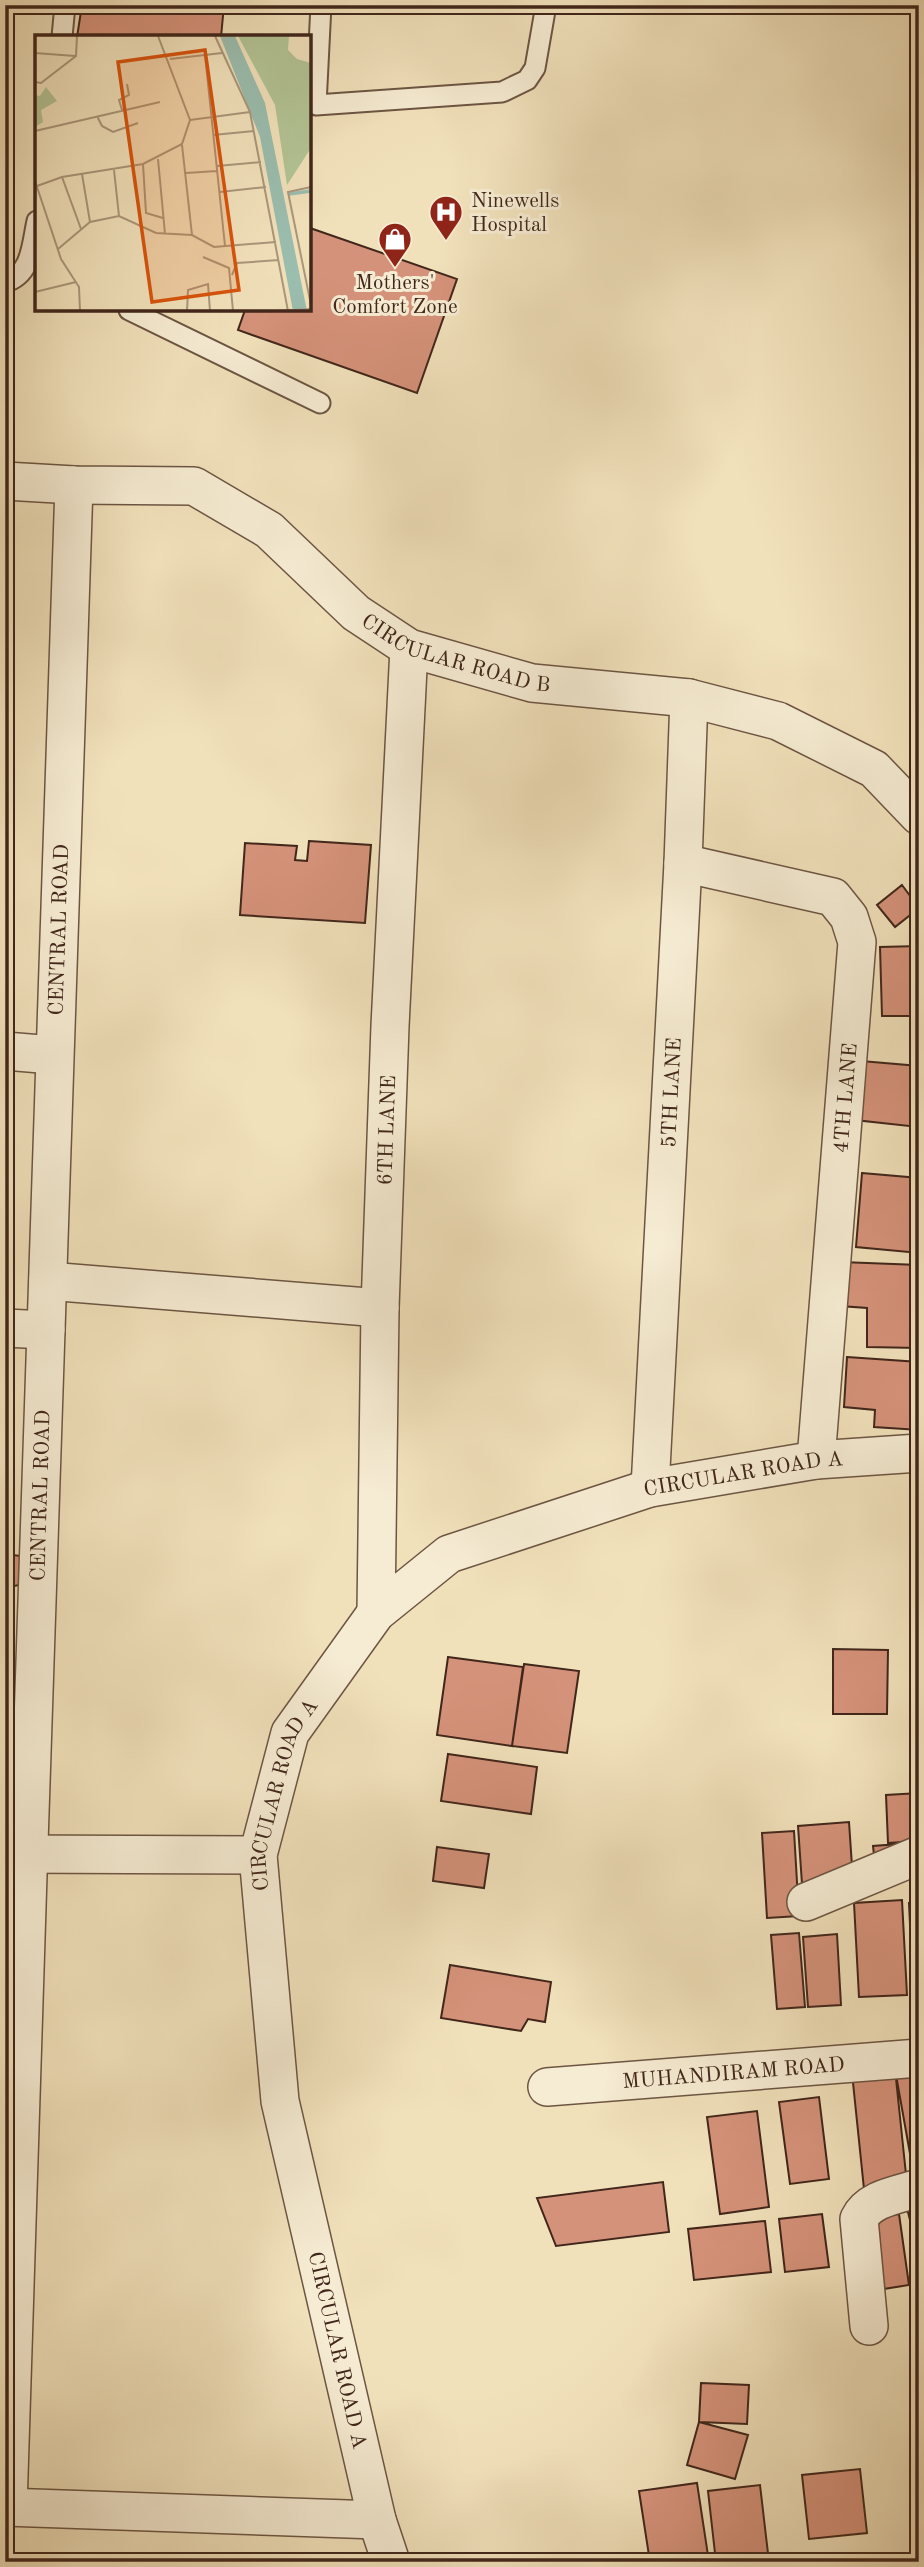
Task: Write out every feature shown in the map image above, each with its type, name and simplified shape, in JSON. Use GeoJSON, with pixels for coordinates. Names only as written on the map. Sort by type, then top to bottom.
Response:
{"type":"FeatureCollection","features":[{"type":"Feature","properties":{"kind":"street","name":"CIRCULAR ROAD B"},"geometry":{"type":"LineString","coordinates":[[5,481],[74,485],[194,485],[269,530],[356,613],[410,648],[532,683],[689,698],[778,721],[874,769],[919,816]]}},
{"type":"Feature","properties":{"kind":"street","name":"CENTRAL ROAD"},"geometry":{"type":"LineString","coordinates":[[7,2507],[20,1663],[46,1330],[53,1055],[74,485]]}},
{"type":"Feature","properties":{"kind":"street","name":"6TH LANE"},"geometry":{"type":"LineString","coordinates":[[376,1613],[380,1308],[390,1026],[410,648]]}},
{"type":"Feature","properties":{"kind":"street","name":"5TH LANE"},"geometry":{"type":"LineString","coordinates":[[650,1488],[683,863],[689,698]]}},
{"type":"Feature","properties":{"kind":"street","name":"4TH LANE"},"geometry":{"type":"LineString","coordinates":[[683,863],[833,897],[849,917],[857,942],[816,1460]]}},
{"type":"Feature","properties":{"kind":"street"},"geometry":{"type":"LineString","coordinates":[[5,1051],[53,1055]]}},
{"type":"Feature","properties":{"kind":"street"},"geometry":{"type":"LineString","coordinates":[[48,1281],[380,1308]]}},
{"type":"Feature","properties":{"kind":"street"},"geometry":{"type":"LineString","coordinates":[[5,1328],[46,1330]]}},
{"type":"Feature","properties":{"kind":"street","name":"CIRCULAR ROAD A"},"geometry":{"type":"LineString","coordinates":[[391,2562],[377,2520],[280,2101],[258,1855],[290,1733],[376,1613],[449,1554],[650,1488],[816,1460],[919,1453]]}},
{"type":"Feature","properties":{"kind":"street"},"geometry":{"type":"LineString","coordinates":[[17,1854],[258,1855]]}},
{"type":"Feature","properties":{"kind":"street"},"geometry":{"type":"LineString","coordinates":[[806,1902],[919,1855]]}},
{"type":"Feature","properties":{"kind":"street","name":"MUHANDIRAM ROAD"},"geometry":{"type":"LineString","coordinates":[[547,2087],[919,2058]]}},
{"type":"Feature","properties":{"kind":"street"},"geometry":{"type":"LineString","coordinates":[[869,2326],[859,2219],[864,2209],[874,2203],[919,2188]]}},
{"type":"Feature","properties":{"kind":"street"},"geometry":{"type":"LineString","coordinates":[[7,2507],[377,2520]]}},
{"type":"Feature","properties":{"kind":"lane"},"geometry":{"type":"LineString","coordinates":[[62,35],[65,5]]}},
{"type":"Feature","properties":{"kind":"lane"},"geometry":{"type":"LineString","coordinates":[[321,5],[316,105],[502,92],[527,80],[535,68],[546,5]]}},
{"type":"Feature","properties":{"kind":"lane"},"geometry":{"type":"LineString","coordinates":[[5,282],[10,281],[29,263],[35,232]]}},
{"type":"Feature","properties":{"kind":"lane"},"geometry":{"type":"LineString","coordinates":[[133,312],[320,403]]}},
{"type":"Feature","properties":{"kind":"building"},"geometry":{"type":"Polygon","coordinates":[[[82,5],[224,5],[221,35],[77,35],[82,5]]]}},
{"type":"Feature","properties":{"kind":"building"},"geometry":{"type":"Polygon","coordinates":[[[312,229],[457,279],[417,393],[238,330],[244,312],[312,312],[312,229]]]}},
{"type":"Feature","properties":{"kind":"building"},"geometry":{"type":"Polygon","coordinates":[[[309,841],[371,845],[365,923],[240,915],[245,843],[297,846],[295,860],[307,861],[309,841]]]}},
{"type":"Feature","properties":{"kind":"building"},"geometry":{"type":"Polygon","coordinates":[[[902,885],[919,908],[895,927],[877,905],[902,885]]]}},
{"type":"Feature","properties":{"kind":"building"},"geometry":{"type":"Polygon","coordinates":[[[919,946],[919,1016],[882,1016],[880,947],[919,946]]]}},
{"type":"Feature","properties":{"kind":"building"},"geometry":{"type":"Polygon","coordinates":[[[861,1061],[919,1066],[918,1127],[855,1120],[861,1061]]]}},
{"type":"Feature","properties":{"kind":"building"},"geometry":{"type":"Polygon","coordinates":[[[862,1173],[919,1178],[919,1253],[856,1247],[862,1173]]]}},
{"type":"Feature","properties":{"kind":"building"},"geometry":{"type":"Polygon","coordinates":[[[841,1262],[919,1265],[919,1348],[867,1347],[867,1308],[840,1306],[841,1262]]]}},
{"type":"Feature","properties":{"kind":"building"},"geometry":{"type":"Polygon","coordinates":[[[847,1357],[919,1362],[919,1430],[874,1427],[875,1410],[844,1407],[847,1357]]]}},
{"type":"Feature","properties":{"kind":"building"},"geometry":{"type":"Polygon","coordinates":[[[5,1554],[21,1556],[19,1585],[5,1588],[5,1554]]]}},
{"type":"Feature","properties":{"kind":"building"},"geometry":{"type":"Polygon","coordinates":[[[833,1649],[888,1650],[887,1714],[833,1714],[833,1649]]]}},
{"type":"Feature","properties":{"kind":"building"},"geometry":{"type":"Polygon","coordinates":[[[448,1657],[523,1667],[512,1746],[437,1735],[448,1657]]]}},
{"type":"Feature","properties":{"kind":"building"},"geometry":{"type":"Polygon","coordinates":[[[524,1664],[579,1671],[567,1753],[512,1746],[524,1664]]]}},
{"type":"Feature","properties":{"kind":"building"},"geometry":{"type":"Polygon","coordinates":[[[448,1754],[537,1767],[531,1814],[441,1801],[448,1754]]]}},
{"type":"Feature","properties":{"kind":"building"},"geometry":{"type":"Polygon","coordinates":[[[919,1793],[919,1841],[888,1843],[886,1795],[919,1793]]]}},
{"type":"Feature","properties":{"kind":"building"},"geometry":{"type":"Polygon","coordinates":[[[849,1822],[853,1881],[802,1884],[798,1826],[849,1822]]]}},
{"type":"Feature","properties":{"kind":"building"},"geometry":{"type":"Polygon","coordinates":[[[794,1831],[799,1916],[767,1918],[762,1833],[794,1831]]]}},
{"type":"Feature","properties":{"kind":"building"},"geometry":{"type":"Polygon","coordinates":[[[899,1844],[875,1864],[873,1846],[899,1844]]]}},
{"type":"Feature","properties":{"kind":"building"},"geometry":{"type":"Polygon","coordinates":[[[437,1847],[489,1854],[484,1888],[433,1881],[437,1847]]]}},
{"type":"Feature","properties":{"kind":"building"},"geometry":{"type":"Polygon","coordinates":[[[902,1900],[907,1995],[859,1997],[854,1903],[902,1900]]]}},
{"type":"Feature","properties":{"kind":"building"},"geometry":{"type":"Polygon","coordinates":[[[919,1902],[919,1990],[913,1990],[909,1903],[919,1902]]]}},
{"type":"Feature","properties":{"kind":"building"},"geometry":{"type":"Polygon","coordinates":[[[799,1933],[805,2007],[777,2009],[771,1935],[799,1933]]]}},
{"type":"Feature","properties":{"kind":"building"},"geometry":{"type":"Polygon","coordinates":[[[837,1934],[841,2005],[808,2007],[803,1937],[837,1934]]]}},
{"type":"Feature","properties":{"kind":"building"},"geometry":{"type":"Polygon","coordinates":[[[450,1965],[551,1982],[545,2022],[528,2019],[521,2031],[441,2018],[450,1965]]]}},
{"type":"Feature","properties":{"kind":"building"},"geometry":{"type":"Polygon","coordinates":[[[895,2069],[907,2184],[864,2189],[852,2073],[895,2069]]]}},
{"type":"Feature","properties":{"kind":"building"},"geometry":{"type":"Polygon","coordinates":[[[919,2071],[919,2164],[912,2165],[896,2075],[919,2071]]]}},
{"type":"Feature","properties":{"kind":"building"},"geometry":{"type":"Polygon","coordinates":[[[819,2097],[829,2179],[790,2184],[779,2102],[819,2097]]]}},
{"type":"Feature","properties":{"kind":"building"},"geometry":{"type":"Polygon","coordinates":[[[757,2111],[769,2207],[720,2214],[707,2117],[757,2111]]]}},
{"type":"Feature","properties":{"kind":"building"},"geometry":{"type":"Polygon","coordinates":[[[663,2182],[669,2232],[556,2246],[537,2198],[663,2182]]]}},
{"type":"Feature","properties":{"kind":"building"},"geometry":{"type":"Polygon","coordinates":[[[919,2193],[919,2248],[917,2248],[904,2196],[919,2193]]]}},
{"type":"Feature","properties":{"kind":"building"},"geometry":{"type":"Polygon","coordinates":[[[822,2214],[829,2267],[785,2272],[779,2219],[822,2214]]]}},
{"type":"Feature","properties":{"kind":"building"},"geometry":{"type":"Polygon","coordinates":[[[899,2214],[909,2285],[877,2290],[866,2218],[899,2214]]]}},
{"type":"Feature","properties":{"kind":"building"},"geometry":{"type":"Polygon","coordinates":[[[765,2221],[771,2272],[694,2280],[688,2229],[765,2221]]]}},
{"type":"Feature","properties":{"kind":"building"},"geometry":{"type":"Polygon","coordinates":[[[701,2383],[749,2385],[747,2424],[699,2422],[701,2383]]]}},
{"type":"Feature","properties":{"kind":"building"},"geometry":{"type":"Polygon","coordinates":[[[699,2422],[748,2435],[735,2479],[687,2465],[699,2422]]]}},
{"type":"Feature","properties":{"kind":"building"},"geometry":{"type":"Polygon","coordinates":[[[860,2469],[867,2533],[809,2539],[802,2475],[860,2469]]]}},
{"type":"Feature","properties":{"kind":"building"},"geometry":{"type":"Polygon","coordinates":[[[697,2483],[709,2562],[650,2562],[639,2491],[697,2483]]]}},
{"type":"Feature","properties":{"kind":"building"},"geometry":{"type":"Polygon","coordinates":[[[919,2483],[919,2534],[916,2534],[913,2484],[919,2483]]]}},
{"type":"Feature","properties":{"kind":"building"},"geometry":{"type":"Polygon","coordinates":[[[760,2485],[769,2562],[716,2562],[708,2491],[760,2485]]]}},
{"type":"Feature","properties":{"kind":"place","name":"Ninewells Hospital"},"geometry":{"type":"Point","coordinates":[446,242]}},
{"type":"Feature","properties":{"kind":"place","name":"Mothers' Comfort Zone"},"geometry":{"type":"Point","coordinates":[395,269]}}]}
